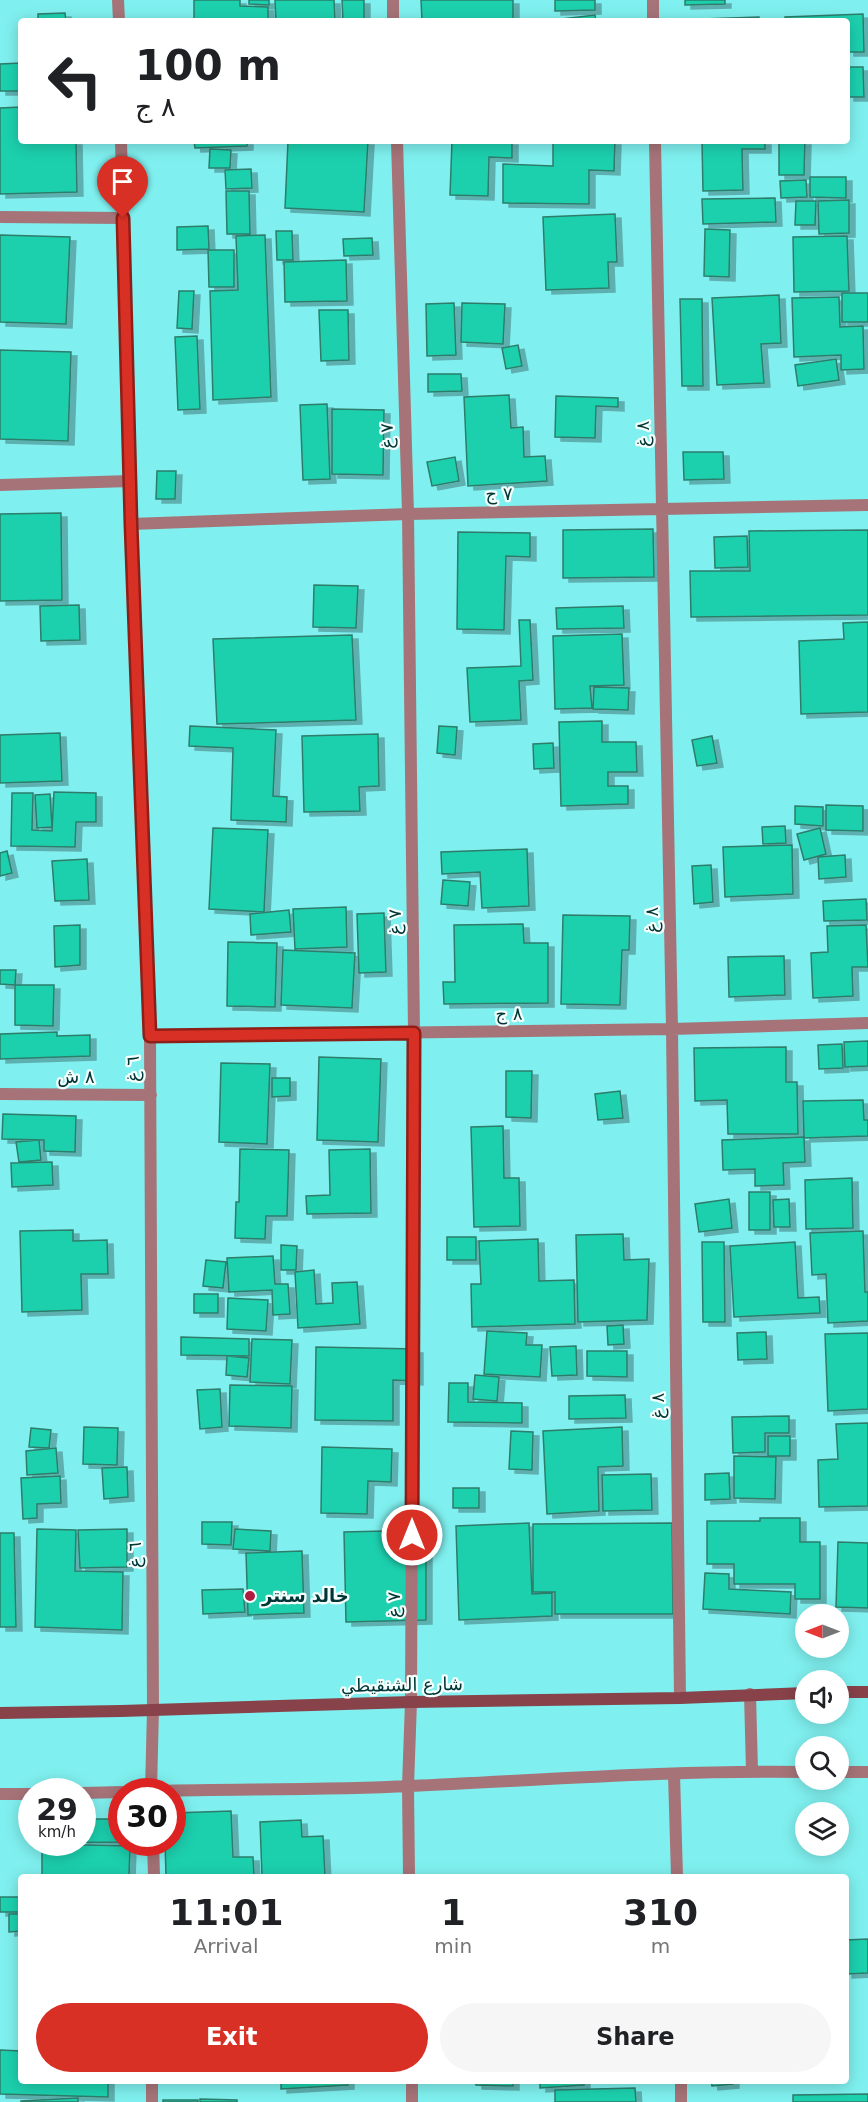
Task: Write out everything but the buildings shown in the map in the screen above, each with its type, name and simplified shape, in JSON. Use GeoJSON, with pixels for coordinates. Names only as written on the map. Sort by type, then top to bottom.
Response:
{"type":"FeatureCollection","features":[{"type":"Feature","properties":{"kind":"street"},"geometry":{"type":"LineString","coordinates":[[118,0],[118,18]]}},
{"type":"Feature","properties":{"kind":"street"},"geometry":{"type":"LineString","coordinates":[[393,0],[393,18]]}},
{"type":"Feature","properties":{"kind":"street"},"geometry":{"type":"LineString","coordinates":[[653,0],[653,18]]}},
{"type":"Feature","properties":{"kind":"street","name":"٦ غ"},"geometry":{"type":"LineString","coordinates":[[121,144],[131,524],[150,1036],[153,1709],[151,1778]]}},
{"type":"Feature","properties":{"kind":"street","name":"٧ غ"},"geometry":{"type":"LineString","coordinates":[[397,144],[408,514],[414,1033],[409,1874]]}},
{"type":"Feature","properties":{"kind":"street","name":"٨ غ"},"geometry":{"type":"LineString","coordinates":[[656,144],[672,1029],[680,1698]]}},
{"type":"Feature","properties":{"kind":"street"},"geometry":{"type":"LineString","coordinates":[[0,217],[123,218]]}},
{"type":"Feature","properties":{"kind":"street"},"geometry":{"type":"LineString","coordinates":[[0,485],[130,481]]}},
{"type":"Feature","properties":{"kind":"street","name":"٧ ج"},"geometry":{"type":"LineString","coordinates":[[131,524],[408,514],[868,505]]}},
{"type":"Feature","properties":{"kind":"street","name":"٨ ج"},"geometry":{"type":"LineString","coordinates":[[150,1036],[672,1029],[868,1023]]}},
{"type":"Feature","properties":{"kind":"street","name":"٨ ش"},"geometry":{"type":"LineString","coordinates":[[0,1094],[151,1095]]}},
{"type":"Feature","properties":{"kind":"street"},"geometry":{"type":"LineString","coordinates":[[849,1692],[868,1692]]}},
{"type":"Feature","properties":{"kind":"street","name":"شارع الشنقيطي"},"geometry":{"type":"LineString","coordinates":[[0,1713],[411,1702],[680,1698],[795,1693]]}},
{"type":"Feature","properties":{"kind":"street"},"geometry":{"type":"LineString","coordinates":[[750,1694],[752,1771]]}},
{"type":"Feature","properties":{"kind":"street"},"geometry":{"type":"LineString","coordinates":[[186,1790],[408,1786],[752,1771],[795,1772]]}},
{"type":"Feature","properties":{"kind":"street"},"geometry":{"type":"LineString","coordinates":[[849,1772],[868,1772]]}},
{"type":"Feature","properties":{"kind":"street"},"geometry":{"type":"LineString","coordinates":[[674,1774],[677,1874]]}},
{"type":"Feature","properties":{"kind":"street"},"geometry":{"type":"LineString","coordinates":[[0,1794],[18,1794]]}},
{"type":"Feature","properties":{"kind":"street"},"geometry":{"type":"LineString","coordinates":[[153,1856],[153,1874]]}},
{"type":"Feature","properties":{"kind":"street"},"geometry":{"type":"LineString","coordinates":[[152,2084],[152,2102]]}},
{"type":"Feature","properties":{"kind":"street"},"geometry":{"type":"LineString","coordinates":[[412,2084],[412,2102]]}},
{"type":"Feature","properties":{"kind":"street"},"geometry":{"type":"LineString","coordinates":[[681,2084],[681,2102]]}},
{"type":"Feature","properties":{"kind":"place","name":"خالد سنتر"},"geometry":{"type":"Point","coordinates":[250,1596]}},
{"type":"Feature","properties":{"kind":"route"},"geometry":{"type":"LineString","coordinates":[[123,218],[131,524],[150,1036],[414,1033],[412,1535]]}}]}
